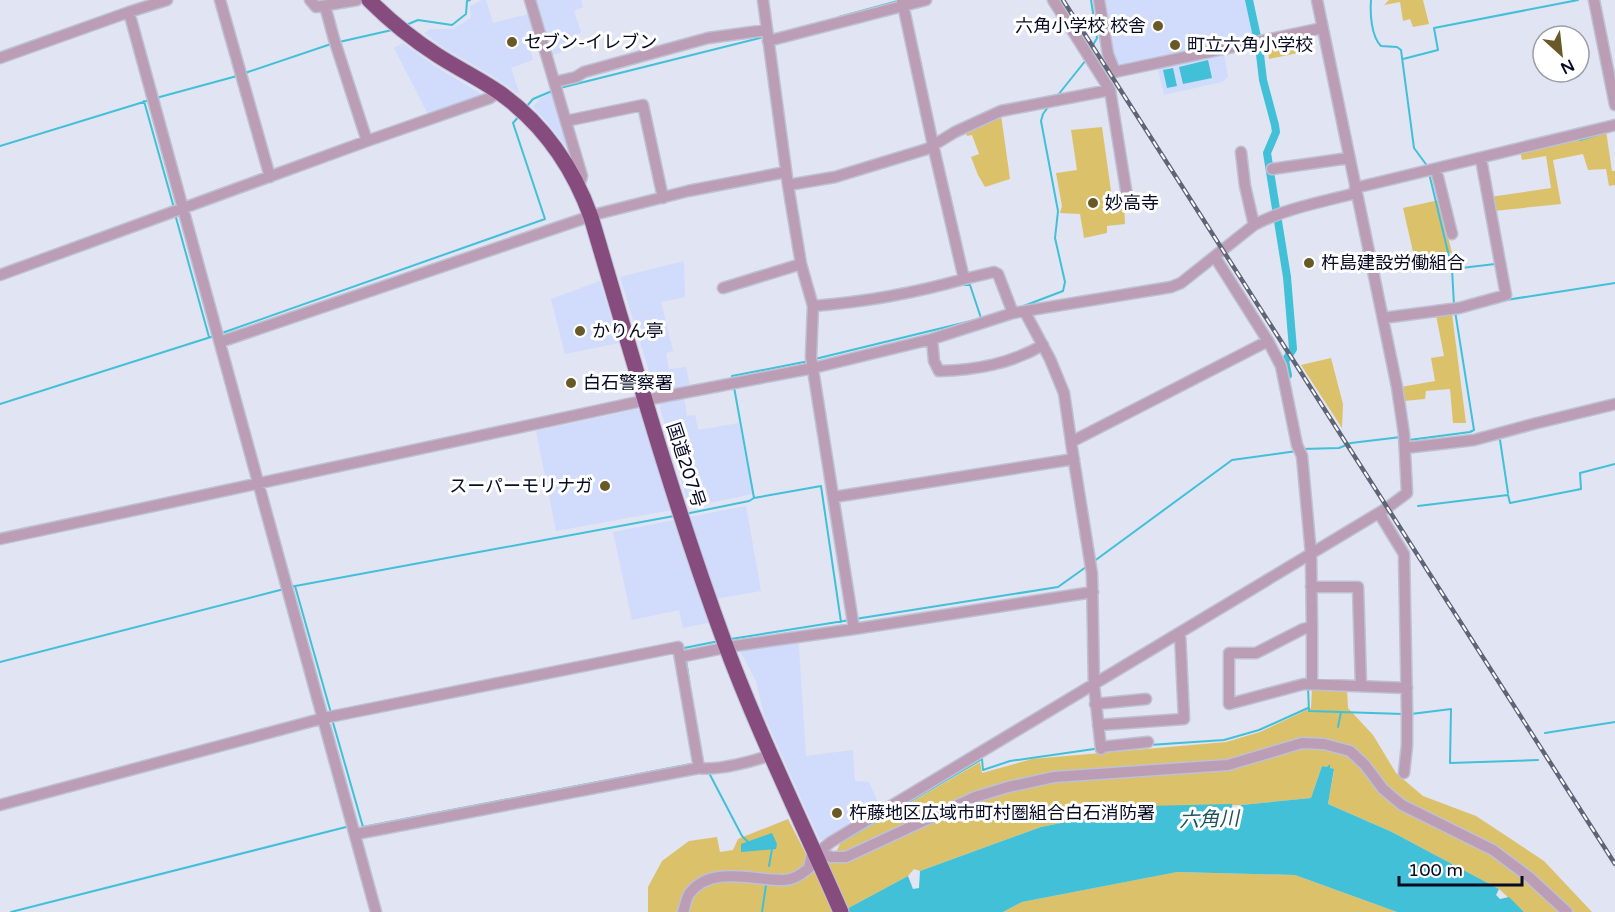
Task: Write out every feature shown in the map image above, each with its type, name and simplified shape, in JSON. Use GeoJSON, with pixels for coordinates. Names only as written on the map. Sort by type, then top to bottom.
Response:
{"type":"FeatureCollection","features":[{"type":"Feature","properties":{"kind":"highway","name":"国道207号"},"geometry":{"type":"LineString","coordinates":[[369,0],[404,32],[435,54],[498,92],[523,112],[556,149],[579,186],[591,217],[681,513],[725,643],[841,912]]}},
{"type":"Feature","properties":{"kind":"street"},"geometry":{"type":"LineString","coordinates":[[0,58],[167,0]]}},
{"type":"Feature","properties":{"kind":"street"},"geometry":{"type":"LineString","coordinates":[[220,0],[270,177]]}},
{"type":"Feature","properties":{"kind":"street"},"geometry":{"type":"LineString","coordinates":[[357,0],[318,5],[335,44],[367,141]]}},
{"type":"Feature","properties":{"kind":"street"},"geometry":{"type":"LineString","coordinates":[[530,0],[582,176],[579,186]]}},
{"type":"Feature","properties":{"kind":"street"},"geometry":{"type":"LineString","coordinates":[[763,0],[788,185],[801,264],[813,306],[813,363],[854,624]]}},
{"type":"Feature","properties":{"kind":"street"},"geometry":{"type":"LineString","coordinates":[[556,87],[584,72],[708,38],[767,36],[926,0]]}},
{"type":"Feature","properties":{"kind":"street"},"geometry":{"type":"LineString","coordinates":[[1053,0],[1110,90],[1127,195]]}},
{"type":"Feature","properties":{"kind":"street"},"geometry":{"type":"LineString","coordinates":[[1099,0],[1108,54],[1115,72],[1322,28]]}},
{"type":"Feature","properties":{"kind":"street"},"geometry":{"type":"LineString","coordinates":[[683,912],[689,894],[699,885],[713,879],[727,875],[786,880],[802,874],[809,868],[811,858],[831,842],[1407,494],[1404,441],[1397,387],[1317,0]]}},
{"type":"Feature","properties":{"kind":"street"},"geometry":{"type":"LineString","coordinates":[[1594,0],[1615,105]]}},
{"type":"Feature","properties":{"kind":"street"},"geometry":{"type":"LineString","coordinates":[[905,4],[931,144],[962,280]]}},
{"type":"Feature","properties":{"kind":"street"},"geometry":{"type":"LineString","coordinates":[[129,12],[155,105],[177,210],[218,336],[287,588],[329,717],[376,912]]}},
{"type":"Feature","properties":{"kind":"street"},"geometry":{"type":"LineString","coordinates":[[788,185],[835,177],[931,144],[1001,111],[1047,100],[1103,93],[1110,90]]}},
{"type":"Feature","properties":{"kind":"street"},"geometry":{"type":"LineString","coordinates":[[0,275],[490,98],[498,92]]}},
{"type":"Feature","properties":{"kind":"street"},"geometry":{"type":"LineString","coordinates":[[566,121],[643,105],[663,198]]}},
{"type":"Feature","properties":{"kind":"street"},"geometry":{"type":"LineString","coordinates":[[0,539],[733,384],[813,363],[932,339],[1017,311],[1171,287],[1181,283],[1254,225],[1277,214],[1424,172],[1615,124]]}},
{"type":"Feature","properties":{"kind":"street"},"geometry":{"type":"LineString","coordinates":[[1241,152],[1245,186],[1254,225]]}},
{"type":"Feature","properties":{"kind":"street"},"geometry":{"type":"LineString","coordinates":[[1272,169],[1349,158]]}},
{"type":"Feature","properties":{"kind":"street"},"geometry":{"type":"LineString","coordinates":[[1383,318],[1455,309],[1506,295],[1480,159]]}},
{"type":"Feature","properties":{"kind":"street"},"geometry":{"type":"LineString","coordinates":[[1436,169],[1452,234]]}},
{"type":"Feature","properties":{"kind":"street"},"geometry":{"type":"LineString","coordinates":[[218,336],[591,217],[663,198],[786,172]]}},
{"type":"Feature","properties":{"kind":"street"},"geometry":{"type":"LineString","coordinates":[[1215,257],[1268,341],[1281,366],[1297,445],[1302,456],[1307,556],[1311,587],[1308,628],[1309,684]]}},
{"type":"Feature","properties":{"kind":"street"},"geometry":{"type":"LineString","coordinates":[[723,288],[801,264]]}},
{"type":"Feature","properties":{"kind":"street"},"geometry":{"type":"LineString","coordinates":[[813,306],[855,303],[906,294],[994,272],[998,274],[1064,393],[1070,437]]}},
{"type":"Feature","properties":{"kind":"street"},"geometry":{"type":"LineString","coordinates":[[932,339],[934,361],[939,371],[975,370],[1022,356],[1040,347]]}},
{"type":"Feature","properties":{"kind":"street"},"geometry":{"type":"LineString","coordinates":[[1148,742],[1101,748],[1094,685],[1092,574],[1071,442],[1268,341]]}},
{"type":"Feature","properties":{"kind":"street"},"geometry":{"type":"LineString","coordinates":[[1404,441],[1474,440],[1615,404]]}},
{"type":"Feature","properties":{"kind":"street"},"geometry":{"type":"LineString","coordinates":[[834,494],[1074,459]]}},
{"type":"Feature","properties":{"kind":"street"},"geometry":{"type":"LineString","coordinates":[[1379,513],[1404,554],[1407,688],[1404,773]]}},
{"type":"Feature","properties":{"kind":"street"},"geometry":{"type":"LineString","coordinates":[[1311,587],[1358,587],[1361,686]]}},
{"type":"Feature","properties":{"kind":"street"},"geometry":{"type":"LineString","coordinates":[[683,656],[725,643],[1093,592]]}},
{"type":"Feature","properties":{"kind":"street"},"geometry":{"type":"LineString","coordinates":[[1308,628],[1256,653],[1229,653],[1229,704],[1309,684],[1407,688]]}},
{"type":"Feature","properties":{"kind":"street"},"geometry":{"type":"LineString","coordinates":[[1098,725],[1184,719],[1180,633]]}},
{"type":"Feature","properties":{"kind":"street"},"geometry":{"type":"LineString","coordinates":[[0,805],[329,717],[678,647],[683,656],[704,768]]}},
{"type":"Feature","properties":{"kind":"street"},"geometry":{"type":"LineString","coordinates":[[1095,704],[1146,699]]}},
{"type":"Feature","properties":{"kind":"street"},"geometry":{"type":"LineString","coordinates":[[816,854],[823,852],[831,857],[846,856],[975,797],[1030,782],[1054,777],[1228,765],[1302,743],[1324,744],[1350,751],[1365,765],[1383,789],[1402,805],[1492,850],[1530,877],[1567,912]]}},
{"type":"Feature","properties":{"kind":"street"},"geometry":{"type":"LineString","coordinates":[[354,828],[759,759],[771,754]]}},
{"type":"Feature","properties":{"kind":"shaded area"},"geometry":{"type":"Polygon","coordinates":[[[486,0],[493,23],[529,14],[540,49],[531,52],[533,60],[511,68],[520,95],[424,33],[430,29],[453,29],[471,18],[470,6],[486,0]]]}},
{"type":"Feature","properties":{"kind":"shaded area"},"geometry":{"type":"Polygon","coordinates":[[[533,0],[581,0],[583,7],[574,11],[581,32],[570,39],[572,49],[550,56],[533,0]]]}},
{"type":"Feature","properties":{"kind":"shaded area","name":"町立六角小学校"},"geometry":{"type":"Polygon","coordinates":[[[1103,0],[1247,0],[1256,41],[1223,49],[1228,77],[1222,82],[1164,95],[1156,61],[1117,69],[1112,54],[1103,0]]]}},
{"type":"Feature","properties":{"kind":"shaded area"},"geometry":{"type":"Polygon","coordinates":[[[1389,0],[1423,0],[1429,24],[1413,27],[1410,19],[1403,21],[1400,2],[1384,5],[1389,0]]]}},
{"type":"Feature","properties":{"kind":"shaded area"},"geometry":{"type":"Polygon","coordinates":[[[1300,36],[1303,52],[1269,59],[1267,43],[1300,36]]]}},
{"type":"Feature","properties":{"kind":"shaded area"},"geometry":{"type":"Polygon","coordinates":[[[403,43],[433,65],[486,97],[429,116],[394,48],[403,43]]]}},
{"type":"Feature","properties":{"kind":"shaded area"},"geometry":{"type":"Polygon","coordinates":[[[550,93],[554,93],[572,155],[533,107],[550,93]]]}},
{"type":"Feature","properties":{"kind":"shaded area"},"geometry":{"type":"Polygon","coordinates":[[[1001,115],[1010,179],[985,187],[971,157],[979,154],[972,135],[967,136],[965,130],[1001,115]]]}},
{"type":"Feature","properties":{"kind":"shaded area"},"geometry":{"type":"Polygon","coordinates":[[[1605,124],[1612,171],[1615,171],[1615,185],[1609,186],[1606,169],[1588,170],[1583,154],[1553,160],[1561,204],[1494,211],[1490,197],[1551,188],[1546,156],[1522,160],[1519,146],[1605,124]]]}},
{"type":"Feature","properties":{"kind":"shaded area","name":"妙高寺"},"geometry":{"type":"Polygon","coordinates":[[[1102,127],[1112,198],[1124,201],[1125,224],[1107,226],[1107,233],[1084,238],[1080,214],[1060,213],[1062,206],[1056,173],[1077,170],[1071,130],[1102,127]]]}},
{"type":"Feature","properties":{"kind":"shaded area"},"geometry":{"type":"Polygon","coordinates":[[[1439,200],[1452,253],[1414,256],[1403,208],[1439,200]]]}},
{"type":"Feature","properties":{"kind":"shaded area"},"geometry":{"type":"Polygon","coordinates":[[[1427,258],[1429,266],[1409,270],[1407,262],[1427,258]]]}},
{"type":"Feature","properties":{"kind":"shaded area"},"geometry":{"type":"Polygon","coordinates":[[[684,261],[685,297],[661,302],[673,351],[666,353],[669,369],[686,367],[690,387],[656,394],[620,277],[684,261]]]}},
{"type":"Feature","properties":{"kind":"shaded area"},"geometry":{"type":"Polygon","coordinates":[[[600,281],[619,343],[565,354],[551,299],[600,281]]]}},
{"type":"Feature","properties":{"kind":"shaded area"},"geometry":{"type":"Polygon","coordinates":[[[1452,314],[1466,423],[1453,423],[1450,389],[1426,391],[1425,399],[1404,401],[1401,387],[1435,381],[1431,358],[1444,356],[1436,315],[1452,314]]]}},
{"type":"Feature","properties":{"kind":"shaded area"},"geometry":{"type":"Polygon","coordinates":[[[1331,358],[1343,404],[1342,428],[1301,365],[1331,358]]]}},
{"type":"Feature","properties":{"kind":"shaded area"},"geometry":{"type":"Polygon","coordinates":[[[684,396],[687,416],[695,415],[698,430],[739,423],[753,494],[689,507],[660,408],[661,401],[684,396]]]}},
{"type":"Feature","properties":{"kind":"shaded area"},"geometry":{"type":"Polygon","coordinates":[[[638,409],[643,413],[672,510],[556,531],[536,431],[638,409]]]}},
{"type":"Feature","properties":{"kind":"shaded area"},"geometry":{"type":"Polygon","coordinates":[[[746,506],[761,591],[704,601],[711,622],[683,628],[679,610],[632,620],[613,532],[746,506]]]}},
{"type":"Feature","properties":{"kind":"shaded area"},"geometry":{"type":"Polygon","coordinates":[[[798,633],[806,756],[853,750],[855,781],[869,782],[881,809],[827,840],[820,840],[764,715],[756,681],[735,642],[798,633]]]}},
{"type":"Feature","properties":{"kind":"shaded area"},"geometry":{"type":"Polygon","coordinates":[[[1312,688],[1347,689],[1348,708],[1373,735],[1396,773],[1423,796],[1476,816],[1544,861],[1592,912],[1524,912],[1499,889],[1392,832],[1328,804],[1334,770],[1322,766],[1311,798],[1241,805],[1136,808],[1041,827],[920,871],[914,869],[908,876],[841,912],[648,912],[648,887],[662,861],[689,841],[717,837],[720,852],[733,850],[738,839],[788,819],[812,866],[832,861],[840,844],[980,762],[982,773],[1032,759],[1226,742],[1260,732],[1311,708],[1312,688]]]}},
{"type":"Feature","properties":{"kind":"shaded area"},"geometry":{"type":"Polygon","coordinates":[[[1176,872],[1295,875],[1397,912],[1003,912],[1022,902],[1176,872]]]}},
{"type":"Feature","properties":{"kind":"water"},"geometry":{"type":"Polygon","coordinates":[[[1208,60],[1212,78],[1183,84],[1179,67],[1208,60]]]}},
{"type":"Feature","properties":{"kind":"water"},"geometry":{"type":"Polygon","coordinates":[[[1173,68],[1177,86],[1167,88],[1163,70],[1173,68]]]}},
{"type":"Feature","properties":{"kind":"water","name":"六角川"},"geometry":{"type":"Polygon","coordinates":[[[1330,764],[1330,768],[1334,769],[1328,804],[1392,832],[1499,889],[1496,895],[1500,899],[1509,897],[1524,912],[1397,912],[1295,875],[1177,872],[1022,902],[1003,912],[841,912],[908,876],[913,889],[919,888],[920,871],[1041,827],[1136,808],[1139,817],[1144,815],[1146,806],[1232,804],[1233,814],[1237,814],[1241,805],[1311,798],[1322,766],[1327,767],[1330,764]]]}},
{"type":"Feature","properties":{"kind":"water"},"geometry":{"type":"Polygon","coordinates":[[[772,833],[777,844],[776,849],[741,852],[741,844],[772,833]]]}},
{"type":"Feature","properties":{"kind":"waterway"},"geometry":{"type":"LineString","coordinates":[[406,25],[418,20],[452,25],[466,14],[467,1],[470,0]]}},
{"type":"Feature","properties":{"kind":"waterway"},"geometry":{"type":"LineString","coordinates":[[1089,52],[1097,38],[1091,0]]}},
{"type":"Feature","properties":{"kind":"waterway"},"geometry":{"type":"LineString","coordinates":[[1249,0],[1259,46],[1263,80],[1276,132],[1267,153],[1287,277],[1293,349],[1285,361],[1288,375]]}},
{"type":"Feature","properties":{"kind":"waterway"},"geometry":{"type":"LineString","coordinates":[[1371,0],[1372,24],[1378,42],[1381,46],[1397,47],[1401,50],[1414,148],[1428,167]]}},
{"type":"Feature","properties":{"kind":"waterway"},"geometry":{"type":"LineString","coordinates":[[1403,59],[1438,50],[1434,28],[1578,0]]}},
{"type":"Feature","properties":{"kind":"waterway"},"geometry":{"type":"LineString","coordinates":[[839,17],[898,1]]}},
{"type":"Feature","properties":{"kind":"waterway"},"geometry":{"type":"LineString","coordinates":[[339,42],[392,30]]}},
{"type":"Feature","properties":{"kind":"waterway"},"geometry":{"type":"LineString","coordinates":[[560,88],[764,37]]}},
{"type":"Feature","properties":{"kind":"waterway"},"geometry":{"type":"LineString","coordinates":[[245,73],[331,44]]}},
{"type":"Feature","properties":{"kind":"waterway"},"geometry":{"type":"LineString","coordinates":[[1058,95],[1086,60]]}},
{"type":"Feature","properties":{"kind":"waterway"},"geometry":{"type":"LineString","coordinates":[[156,98],[237,76]]}},
{"type":"Feature","properties":{"kind":"waterway"},"geometry":{"type":"LineString","coordinates":[[527,106],[533,99],[552,91]]}},
{"type":"Feature","properties":{"kind":"waterway"},"geometry":{"type":"LineString","coordinates":[[0,146],[150,100]]}},
{"type":"Feature","properties":{"kind":"waterway"},"geometry":{"type":"LineString","coordinates":[[144,101],[174,208]]}},
{"type":"Feature","properties":{"kind":"waterway"},"geometry":{"type":"LineString","coordinates":[[1021,307],[1063,291],[1065,282],[1055,238],[1058,211],[1041,121],[1048,107]]}},
{"type":"Feature","properties":{"kind":"waterway"},"geometry":{"type":"LineString","coordinates":[[222,333],[545,219],[513,123],[520,115]]}},
{"type":"Feature","properties":{"kind":"waterway"},"geometry":{"type":"LineString","coordinates":[[1580,140],[1607,132]]}},
{"type":"Feature","properties":{"kind":"waterway"},"geometry":{"type":"LineString","coordinates":[[1429,173],[1452,269],[1454,305]]}},
{"type":"Feature","properties":{"kind":"waterway"},"geometry":{"type":"LineString","coordinates":[[175,214],[209,337]]}},
{"type":"Feature","properties":{"kind":"waterway"},"geometry":{"type":"LineString","coordinates":[[1453,269],[1495,264]]}},
{"type":"Feature","properties":{"kind":"waterway"},"geometry":{"type":"LineString","coordinates":[[963,283],[970,285],[981,318]]}},
{"type":"Feature","properties":{"kind":"waterway"},"geometry":{"type":"LineString","coordinates":[[1506,300],[1615,283]]}},
{"type":"Feature","properties":{"kind":"waterway"},"geometry":{"type":"LineString","coordinates":[[1409,440],[1474,430],[1455,311]]}},
{"type":"Feature","properties":{"kind":"waterway"},"geometry":{"type":"LineString","coordinates":[[815,359],[975,320]]}},
{"type":"Feature","properties":{"kind":"waterway"},"geometry":{"type":"LineString","coordinates":[[0,404],[214,336]]}},
{"type":"Feature","properties":{"kind":"waterway"},"geometry":{"type":"LineString","coordinates":[[733,381],[732,376],[809,361]]}},
{"type":"Feature","properties":{"kind":"waterway"},"geometry":{"type":"LineString","coordinates":[[734,387],[754,498]]}},
{"type":"Feature","properties":{"kind":"waterway"},"geometry":{"type":"LineString","coordinates":[[1302,449],[1339,448],[1351,443],[1401,437]]}},
{"type":"Feature","properties":{"kind":"waterway"},"geometry":{"type":"LineString","coordinates":[[1500,440],[1508,493]]}},
{"type":"Feature","properties":{"kind":"waterway"},"geometry":{"type":"LineString","coordinates":[[1093,562],[1232,460],[1297,451]]}},
{"type":"Feature","properties":{"kind":"waterway"},"geometry":{"type":"LineString","coordinates":[[1418,506],[1508,495],[1510,503],[1581,489],[1580,473],[1615,464]]}},
{"type":"Feature","properties":{"kind":"waterway"},"geometry":{"type":"LineString","coordinates":[[685,514],[821,486],[841,622]]}},
{"type":"Feature","properties":{"kind":"waterway"},"geometry":{"type":"LineString","coordinates":[[290,587],[674,516]]}},
{"type":"Feature","properties":{"kind":"waterway"},"geometry":{"type":"LineString","coordinates":[[855,619],[1058,587],[1086,567]]}},
{"type":"Feature","properties":{"kind":"waterway"},"geometry":{"type":"LineString","coordinates":[[295,586],[331,713]]}},
{"type":"Feature","properties":{"kind":"waterway"},"geometry":{"type":"LineString","coordinates":[[0,662],[284,589]]}},
{"type":"Feature","properties":{"kind":"waterway"},"geometry":{"type":"LineString","coordinates":[[731,639],[850,620]]}},
{"type":"Feature","properties":{"kind":"waterway"},"geometry":{"type":"LineString","coordinates":[[685,651],[684,648],[719,641]]}},
{"type":"Feature","properties":{"kind":"waterway"},"geometry":{"type":"LineString","coordinates":[[686,660],[690,687]]}},
{"type":"Feature","properties":{"kind":"waterway"},"geometry":{"type":"LineString","coordinates":[[1308,688],[1309,711],[1403,714]]}},
{"type":"Feature","properties":{"kind":"waterway"},"geometry":{"type":"LineString","coordinates":[[1149,745],[1224,740],[1259,730],[1308,708]]}},
{"type":"Feature","properties":{"kind":"waterway"},"geometry":{"type":"LineString","coordinates":[[1411,714],[1451,709],[1450,763],[1538,760]]}},
{"type":"Feature","properties":{"kind":"waterway"},"geometry":{"type":"LineString","coordinates":[[1338,727],[1341,712]]}},
{"type":"Feature","properties":{"kind":"waterway"},"geometry":{"type":"LineString","coordinates":[[332,719],[363,827],[691,764]]}},
{"type":"Feature","properties":{"kind":"waterway"},"geometry":{"type":"LineString","coordinates":[[1545,733],[1615,722]]}},
{"type":"Feature","properties":{"kind":"waterway"},"geometry":{"type":"LineString","coordinates":[[840,843],[982,759],[983,770],[1010,761],[1094,749]]}},
{"type":"Feature","properties":{"kind":"waterway"},"geometry":{"type":"LineString","coordinates":[[708,771],[742,836],[750,844]]}},
{"type":"Feature","properties":{"kind":"waterway"},"geometry":{"type":"LineString","coordinates":[[11,912],[350,826]]}},
{"type":"Feature","properties":{"kind":"waterway"},"geometry":{"type":"LineString","coordinates":[[769,866],[772,849]]}},
{"type":"Feature","properties":{"kind":"waterway"},"geometry":{"type":"LineString","coordinates":[[762,912],[766,885]]}},
{"type":"Feature","properties":{"kind":"railway"},"geometry":{"type":"LineString","coordinates":[[1063,0],[1615,864]]}},
{"type":"Feature","properties":{"kind":"place","name":"六角小学校 校舎"},"geometry":{"type":"Point","coordinates":[1158,26]}},
{"type":"Feature","properties":{"kind":"place","name":"セブン-イレブン"},"geometry":{"type":"Point","coordinates":[512,42]}},
{"type":"Feature","properties":{"kind":"place","name":"町立六角小学校"},"geometry":{"type":"Point","coordinates":[1175,45]}},
{"type":"Feature","properties":{"kind":"place","name":"妙高寺"},"geometry":{"type":"Point","coordinates":[1093,203]}},
{"type":"Feature","properties":{"kind":"place","name":"杵島建設労働組合"},"geometry":{"type":"Point","coordinates":[1309,263]}},
{"type":"Feature","properties":{"kind":"place","name":"かりん亭"},"geometry":{"type":"Point","coordinates":[580,331]}},
{"type":"Feature","properties":{"kind":"place","name":"白石警察署"},"geometry":{"type":"Point","coordinates":[571,383]}},
{"type":"Feature","properties":{"kind":"place","name":"スーパーモリナガ"},"geometry":{"type":"Point","coordinates":[605,486]}},
{"type":"Feature","properties":{"kind":"place","name":"杵藤地区広域市町村圏組合白石消防署"},"geometry":{"type":"Point","coordinates":[837,813]}}]}
